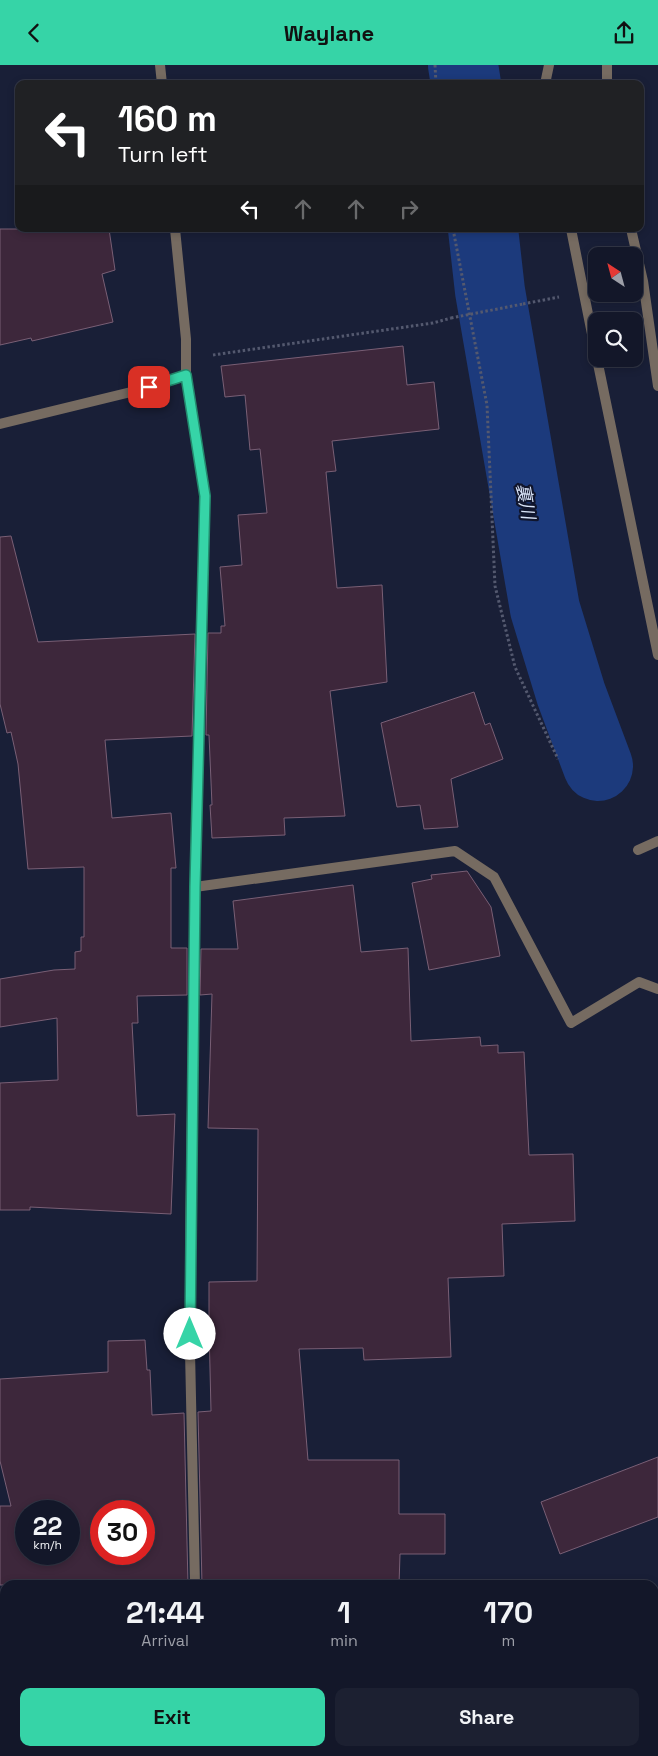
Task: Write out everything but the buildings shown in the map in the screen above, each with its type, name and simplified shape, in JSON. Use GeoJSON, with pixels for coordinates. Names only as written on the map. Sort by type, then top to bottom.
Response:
{"type":"FeatureCollection","features":[{"type":"Feature","properties":{"kind":"street"},"geometry":{"type":"LineString","coordinates":[[160,65],[162,80]]}},
{"type":"Feature","properties":{"kind":"street"},"geometry":{"type":"LineString","coordinates":[[545,80],[549,65]]}},
{"type":"Feature","properties":{"kind":"street"},"geometry":{"type":"LineString","coordinates":[[607,65],[607,80]]}},
{"type":"Feature","properties":{"kind":"street"},"geometry":{"type":"LineString","coordinates":[[175,232],[186,339],[186,375],[205,496],[195,887],[190,1351],[195,1580]]}},
{"type":"Feature","properties":{"kind":"street"},"geometry":{"type":"LineString","coordinates":[[571,232],[588,316]]}},
{"type":"Feature","properties":{"kind":"street"},"geometry":{"type":"LineString","coordinates":[[632,232],[643,281],[658,386]]}},
{"type":"Feature","properties":{"kind":"street"},"geometry":{"type":"LineString","coordinates":[[599,367],[658,655]]}},
{"type":"Feature","properties":{"kind":"street"},"geometry":{"type":"LineString","coordinates":[[0,424],[130,393],[186,375]]}},
{"type":"Feature","properties":{"kind":"street"},"geometry":{"type":"LineString","coordinates":[[638,850],[658,841]]}},
{"type":"Feature","properties":{"kind":"street"},"geometry":{"type":"LineString","coordinates":[[195,887],[455,851],[494,877],[571,1023],[639,982],[658,989]]}},
{"type":"Feature","properties":{"kind":"path"},"geometry":{"type":"LineString","coordinates":[[434,65],[436,80]]}},
{"type":"Feature","properties":{"kind":"path"},"geometry":{"type":"LineString","coordinates":[[454,232],[487,405],[494,586],[515,667],[558,759]]}},
{"type":"Feature","properties":{"kind":"path"},"geometry":{"type":"LineString","coordinates":[[186,375],[214,354],[433,323],[523,304]]}},
{"type":"Feature","properties":{"kind":"waterway","name":"裏川"},"geometry":{"type":"LineString","coordinates":[[463,65],[465,80]]}},
{"type":"Feature","properties":{"kind":"waterway","name":"裏川"},"geometry":{"type":"LineString","coordinates":[[483,232],[490,291],[545,609],[571,694],[598,766]]}},
{"type":"Feature","properties":{"kind":"route"},"geometry":{"type":"LineString","coordinates":[[149,387],[186,375],[205,496],[195,887],[190,1334]]}}]}
